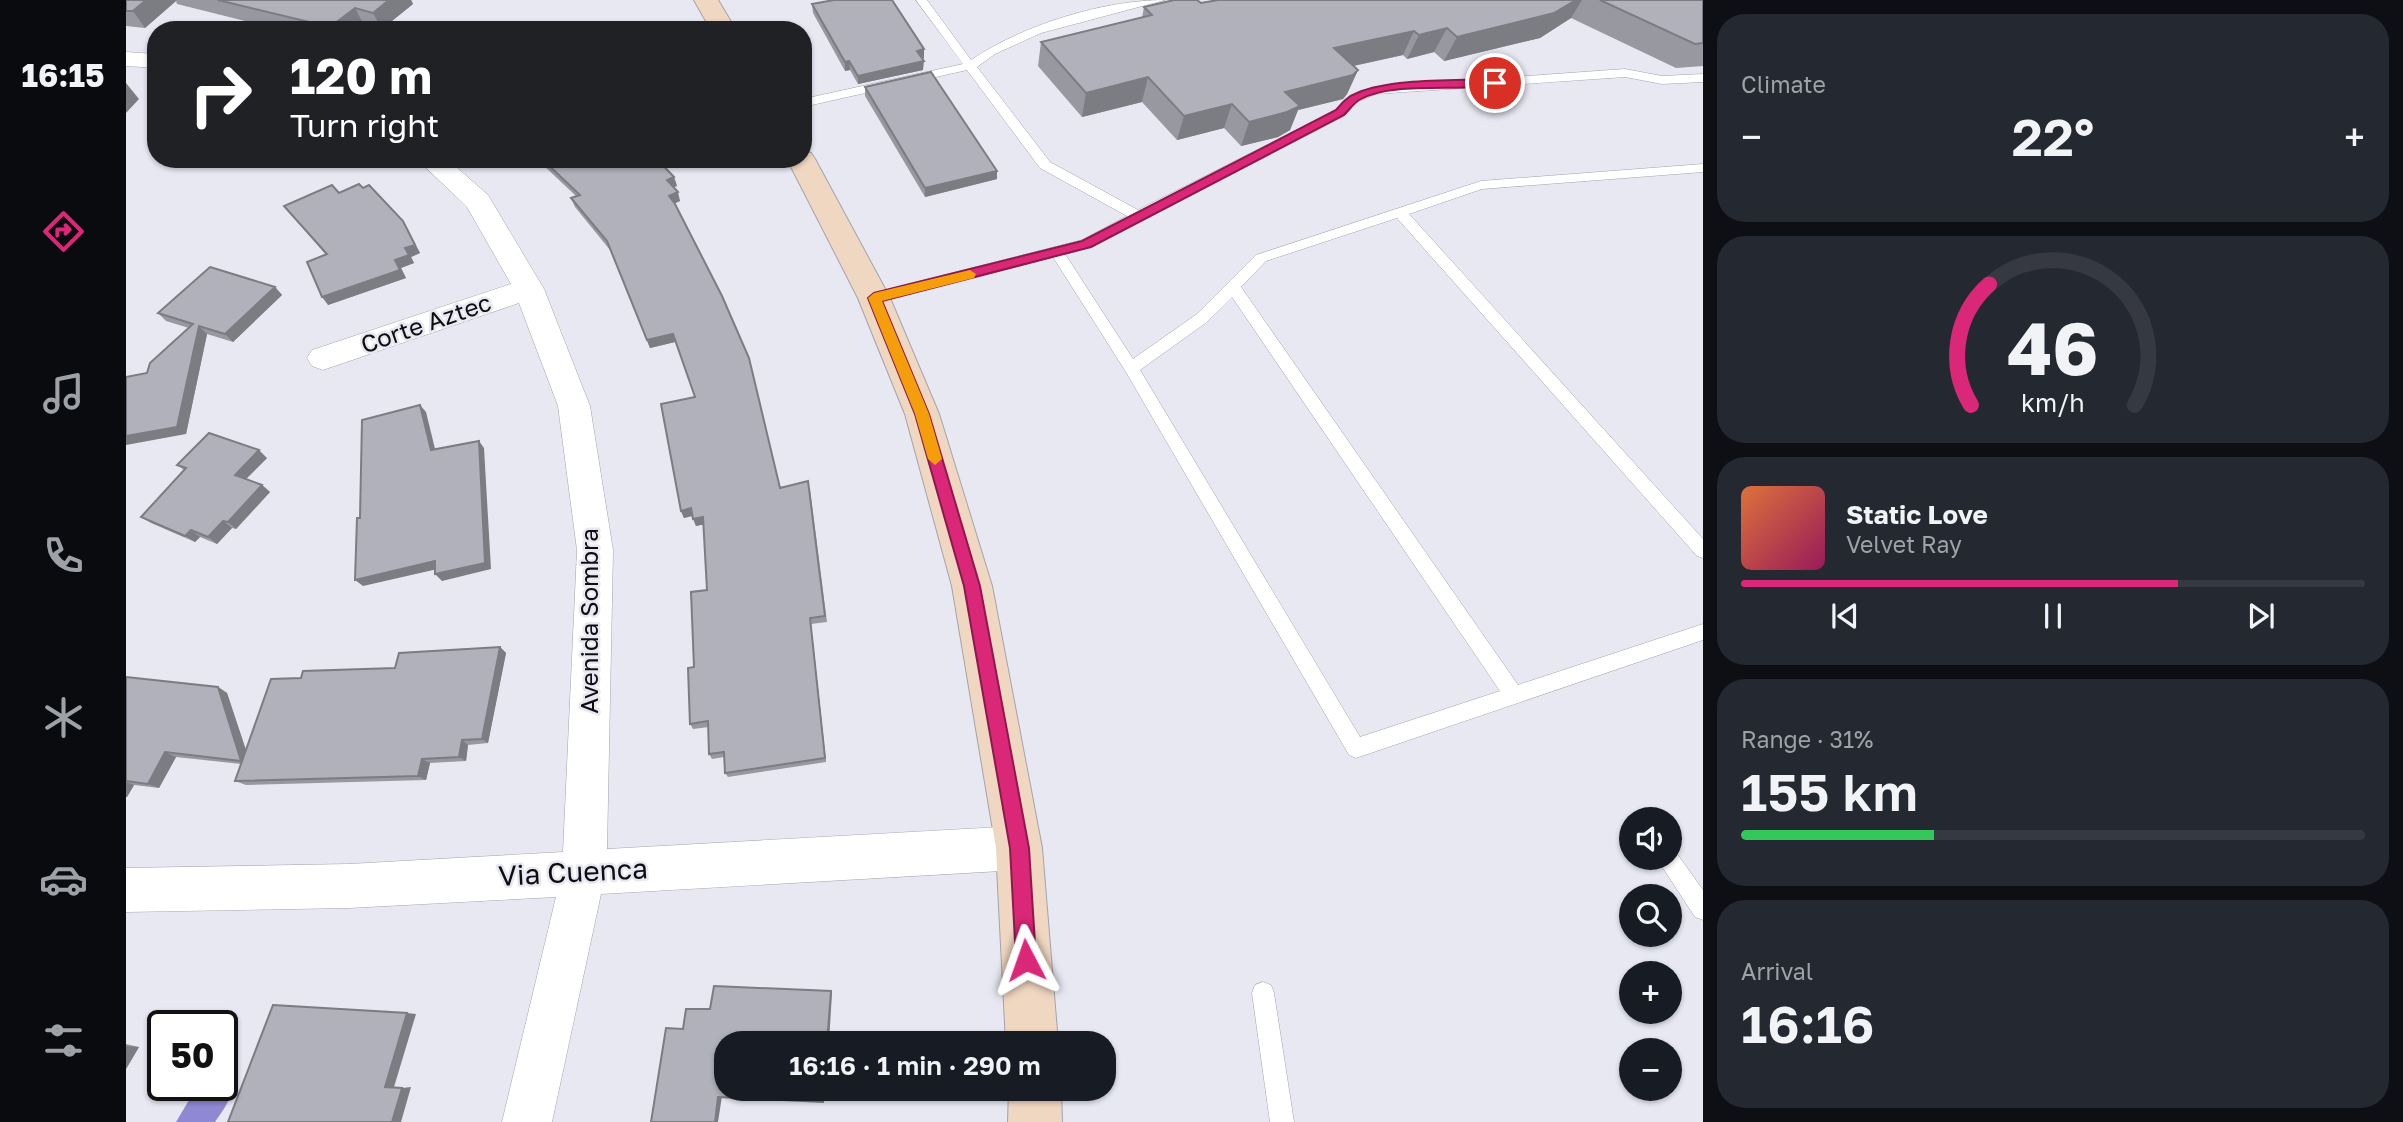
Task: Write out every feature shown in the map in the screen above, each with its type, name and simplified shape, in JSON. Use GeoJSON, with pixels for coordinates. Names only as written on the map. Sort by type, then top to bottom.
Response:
{"type":"FeatureCollection","features":[{"type":"Feature","properties":{"kind":"main road"},"geometry":{"type":"LineString","coordinates":[[706,0],[719,21]]}},
{"type":"Feature","properties":{"kind":"main road"},"geometry":{"type":"LineString","coordinates":[[806,168],[874,298],[922,414],[972,586],[1019,848],[1031,1031]]}},
{"type":"Feature","properties":{"kind":"main road"},"geometry":{"type":"LineString","coordinates":[[1035,1101],[1035,1122]]}},
{"type":"Feature","properties":{"kind":"street"},"geometry":{"type":"LineString","coordinates":[[126,59],[147,60]]}},
{"type":"Feature","properties":{"kind":"street","name":"Avenida Sombra"},"geometry":{"type":"LineString","coordinates":[[440,168],[478,201],[529,289],[574,406],[596,550],[584,871],[527,1122]]}},
{"type":"Feature","properties":{"kind":"street","name":"Corte Aztec"},"geometry":{"type":"LineString","coordinates":[[323,358],[529,289]]}},
{"type":"Feature","properties":{"kind":"street","name":"Via Cuenca"},"geometry":{"type":"LineString","coordinates":[[126,890],[349,886],[1019,848]]}},
{"type":"Feature","properties":{"kind":"lane"},"geometry":{"type":"LineString","coordinates":[[921,0],[1045,165],[1138,216]]}},
{"type":"Feature","properties":{"kind":"lane"},"geometry":{"type":"LineString","coordinates":[[812,101],[970,66],[987,53],[1030,32],[1160,0]]}},
{"type":"Feature","properties":{"kind":"lane"},"geometry":{"type":"LineString","coordinates":[[874,298],[1086,244],[1340,113],[1353,99],[1374,90],[1625,73],[1662,80],[1703,78]]}},
{"type":"Feature","properties":{"kind":"lane"},"geometry":{"type":"LineString","coordinates":[[1131,368],[1202,318],[1261,258],[1481,185],[1703,168]]}},
{"type":"Feature","properties":{"kind":"lane"},"geometry":{"type":"LineString","coordinates":[[1687,169],[1703,182]]}},
{"type":"Feature","properties":{"kind":"lane"},"geometry":{"type":"LineString","coordinates":[[1399,211],[1703,551]]}},
{"type":"Feature","properties":{"kind":"lane"},"geometry":{"type":"LineString","coordinates":[[1057,253],[1131,368],[1356,748],[1703,632]]}},
{"type":"Feature","properties":{"kind":"lane"},"geometry":{"type":"LineString","coordinates":[[1232,286],[1514,695]]}},
{"type":"Feature","properties":{"kind":"lane"},"geometry":{"type":"LineString","coordinates":[[1676,870],[1703,909]]}},
{"type":"Feature","properties":{"kind":"lane"},"geometry":{"type":"LineString","coordinates":[[1263,993],[1282,1122]]}},
{"type":"Feature","properties":{"kind":"shaded area"},"geometry":{"type":"Polygon","coordinates":[[[188,1101],[227,1101],[215,1122],[176,1122],[188,1101]]]}},
{"type":"Feature","properties":{"kind":"building"},"geometry":{"type":"Polygon","coordinates":[[[126,0],[146,0],[133,11],[126,11],[126,0]]]}},
{"type":"Feature","properties":{"kind":"building"},"geometry":{"type":"Polygon","coordinates":[[[218,0],[389,0],[373,13],[355,8],[338,21],[305,21],[218,0]]]}},
{"type":"Feature","properties":{"kind":"building"},"geometry":{"type":"Polygon","coordinates":[[[834,0],[892,0],[924,49],[917,51],[924,61],[858,76],[849,61],[845,62],[812,4],[834,0]]]}},
{"type":"Feature","properties":{"kind":"building"},"geometry":{"type":"Polygon","coordinates":[[[1174,0],[1197,0],[1201,3],[1218,0],[1576,0],[1554,13],[1457,37],[1447,28],[1419,35],[1414,31],[1334,48],[1358,70],[1353,75],[1285,92],[1300,106],[1249,122],[1232,104],[1184,116],[1148,77],[1086,93],[1041,42],[1152,15],[1144,7],[1174,0]]]}},
{"type":"Feature","properties":{"kind":"building"},"geometry":{"type":"Polygon","coordinates":[[[1600,0],[1703,0],[1703,43],[1695,44],[1600,0]]]}},
{"type":"Feature","properties":{"kind":"building"},"geometry":{"type":"Polygon","coordinates":[[[931,72],[997,171],[925,188],[865,87],[931,72]]]}},
{"type":"Feature","properties":{"kind":"building"},"geometry":{"type":"Polygon","coordinates":[[[552,168],[666,168],[674,177],[667,180],[678,192],[669,196],[722,296],[749,358],[780,488],[808,481],[825,616],[810,618],[825,758],[725,773],[724,752],[709,754],[708,721],[690,724],[688,668],[694,667],[691,592],[707,590],[703,517],[693,519],[691,508],[681,511],[661,404],[695,397],[673,334],[647,340],[607,241],[571,198],[580,195],[552,168]]]}},
{"type":"Feature","properties":{"kind":"building"},"geometry":{"type":"Polygon","coordinates":[[[359,184],[363,188],[369,185],[403,221],[415,245],[405,248],[409,255],[395,260],[400,270],[322,297],[307,262],[327,254],[284,206],[332,185],[339,193],[359,184]]]}},
{"type":"Feature","properties":{"kind":"building"},"geometry":{"type":"Polygon","coordinates":[[[210,267],[275,287],[225,334],[199,326],[177,427],[126,436],[126,377],[147,373],[150,363],[193,324],[158,313],[210,267]]]}},
{"type":"Feature","properties":{"kind":"building"},"geometry":{"type":"Polygon","coordinates":[[[420,405],[431,450],[479,441],[485,563],[435,574],[435,561],[355,580],[357,518],[360,518],[362,420],[420,405]]]}},
{"type":"Feature","properties":{"kind":"building"},"geometry":{"type":"Polygon","coordinates":[[[209,433],[259,450],[235,475],[262,485],[228,522],[223,521],[208,537],[191,530],[185,536],[141,517],[186,468],[177,465],[209,433]]]}},
{"type":"Feature","properties":{"kind":"building"},"geometry":{"type":"Polygon","coordinates":[[[500,647],[482,739],[462,740],[459,757],[422,759],[418,776],[235,781],[271,679],[301,678],[303,671],[395,668],[399,653],[500,647]]]}},
{"type":"Feature","properties":{"kind":"building"},"geometry":{"type":"Polygon","coordinates":[[[126,677],[218,687],[241,761],[165,752],[148,784],[126,781],[126,677]]]}},
{"type":"Feature","properties":{"kind":"building"},"geometry":{"type":"Polygon","coordinates":[[[714,986],[831,991],[828,1031],[714,1031],[714,1101],[718,1101],[715,1122],[651,1122],[666,1028],[683,1029],[686,1009],[710,1009],[714,986]]]}},
{"type":"Feature","properties":{"kind":"building"},"geometry":{"type":"Polygon","coordinates":[[[273,1005],[407,1013],[385,1087],[402,1088],[392,1122],[228,1122],[273,1005]]]}},
{"type":"Feature","properties":{"kind":"slow traffic"},"geometry":{"type":"LineString","coordinates":[[935,459],[922,414],[874,298],[970,274]]}},
{"type":"Feature","properties":{"kind":"route"},"geometry":{"type":"LineString","coordinates":[[1026,960],[1019,848],[972,586],[922,414],[874,298],[1086,244],[1191,187],[1340,113],[1353,99],[1374,90],[1495,83]]}}]}
